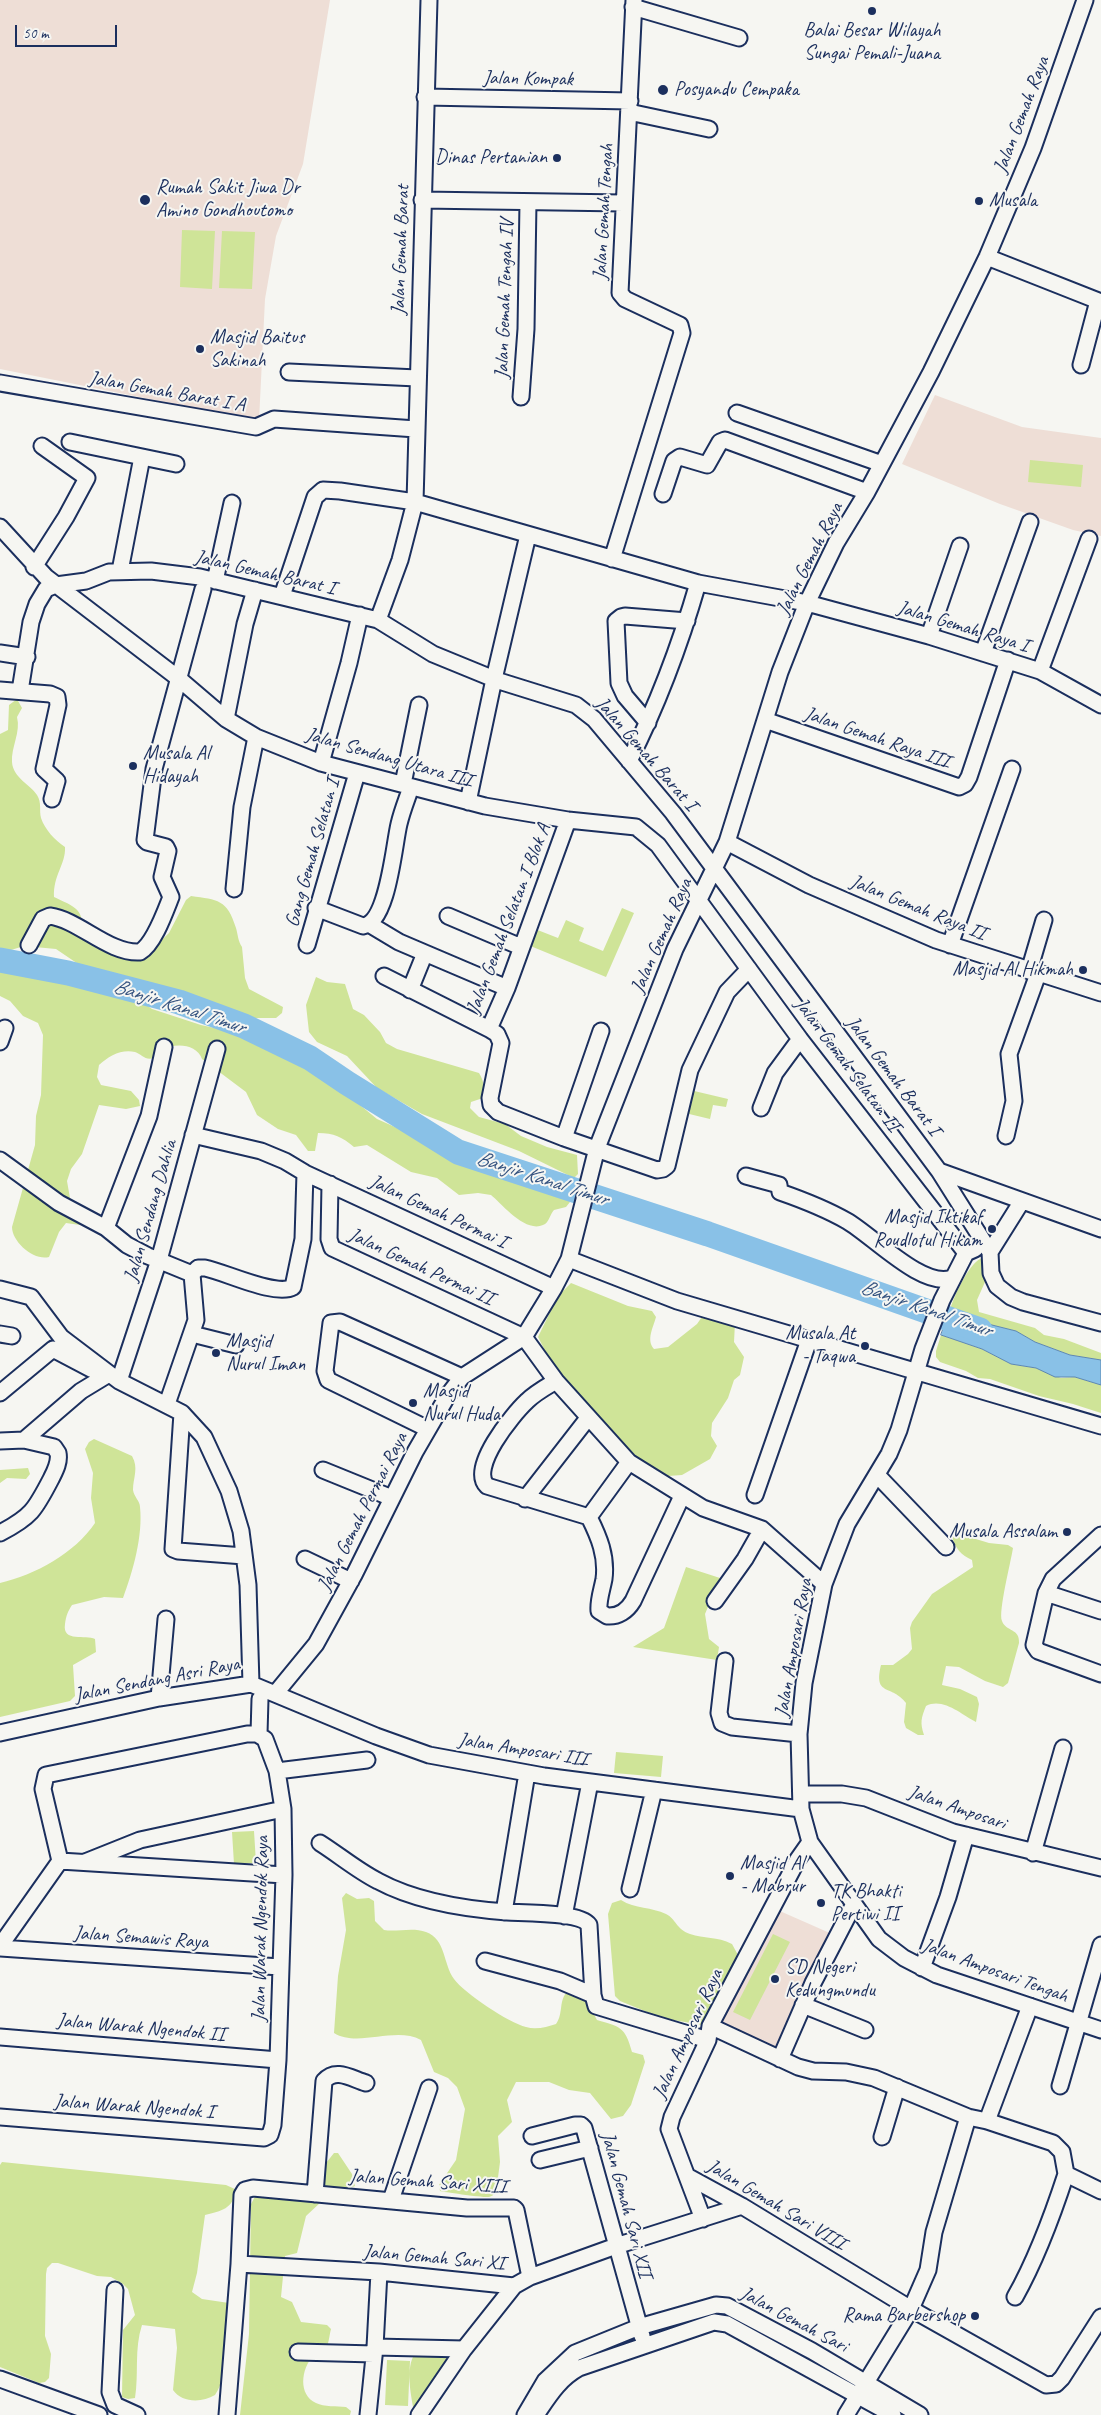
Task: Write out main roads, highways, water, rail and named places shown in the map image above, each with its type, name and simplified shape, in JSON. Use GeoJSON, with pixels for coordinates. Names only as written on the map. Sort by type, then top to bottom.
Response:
{"type":"FeatureCollection","features":[{"type":"Feature","properties":{"kind":"water"},"geometry":{"type":"Polygon","coordinates":[[[950,1311],[963,1315],[968,1319],[1016,1331],[1035,1342],[1070,1355],[1101,1360],[1101,1385],[1075,1377],[1055,1377],[1036,1368],[1011,1364],[982,1349],[941,1335],[950,1311]]]}},
{"type":"Feature","properties":{"kind":"waterway","name":"Banjir Kanal Timur"},"geometry":{"type":"LineString","coordinates":[[0,960],[68,973],[179,1002],[244,1026],[310,1058],[458,1152],[708,1234],[980,1330]]}},
{"type":"Feature","properties":{"kind":"place","name":"Balai Besar Wilayah Sungai Pemali-Juana"},"geometry":{"type":"Point","coordinates":[872,11]}},
{"type":"Feature","properties":{"kind":"place","name":"Posyandu Cempaka"},"geometry":{"type":"Point","coordinates":[663,90]}},
{"type":"Feature","properties":{"kind":"place","name":"Dinas Pertanian"},"geometry":{"type":"Point","coordinates":[557,158]}},
{"type":"Feature","properties":{"kind":"place","name":"Rumah Sakit Jiwa Dr Amino Gondhoutomo"},"geometry":{"type":"Point","coordinates":[145,200]}},
{"type":"Feature","properties":{"kind":"place","name":"Musala"},"geometry":{"type":"Point","coordinates":[979,201]}},
{"type":"Feature","properties":{"kind":"place","name":"Masjid Baitus Sakinah"},"geometry":{"type":"Point","coordinates":[200,349]}},
{"type":"Feature","properties":{"kind":"place","name":"Musala Al Hidayah"},"geometry":{"type":"Point","coordinates":[133,766]}},
{"type":"Feature","properties":{"kind":"place","name":"Masjid Al Hikmah"},"geometry":{"type":"Point","coordinates":[1083,970]}},
{"type":"Feature","properties":{"kind":"place","name":"Masjid Iktikaf Roudlotul Hikam"},"geometry":{"type":"Point","coordinates":[992,1229]}},
{"type":"Feature","properties":{"kind":"place","name":"Musala At - Taqwa"},"geometry":{"type":"Point","coordinates":[865,1346]}},
{"type":"Feature","properties":{"kind":"place","name":"Masjid Nurul Iman"},"geometry":{"type":"Point","coordinates":[216,1353]}},
{"type":"Feature","properties":{"kind":"place","name":"Masjid Nurul Huda"},"geometry":{"type":"Point","coordinates":[413,1403]}},
{"type":"Feature","properties":{"kind":"place","name":"Musala Assalam"},"geometry":{"type":"Point","coordinates":[1067,1532]}},
{"type":"Feature","properties":{"kind":"place","name":"Masjid Al - Mabrur"},"geometry":{"type":"Point","coordinates":[730,1876]}},
{"type":"Feature","properties":{"kind":"place","name":"TK Bhakti Pertiwi II"},"geometry":{"type":"Point","coordinates":[821,1903]}},
{"type":"Feature","properties":{"kind":"place","name":"SD Negeri Kedungmundu"},"geometry":{"type":"Point","coordinates":[775,1979]}},
{"type":"Feature","properties":{"kind":"place","name":"Rama Barbershop"},"geometry":{"type":"Point","coordinates":[975,2316]}}]}
